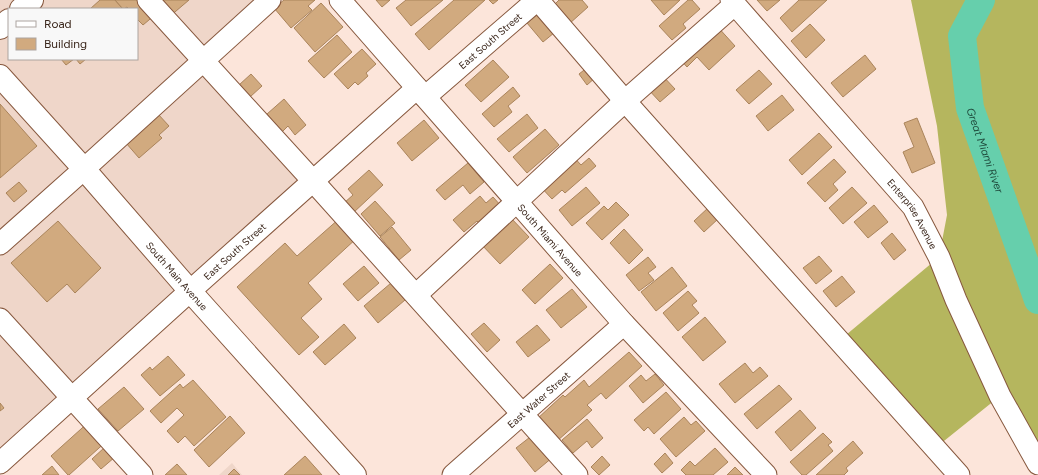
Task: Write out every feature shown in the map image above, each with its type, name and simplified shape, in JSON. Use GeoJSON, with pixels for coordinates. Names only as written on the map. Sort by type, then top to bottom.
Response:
{"type":"FeatureCollection","features":[{"type":"Feature","properties":{"kind":"main road"},"geometry":{"type":"LineString","coordinates":[[22,8],[32,0]]}},
{"type":"Feature","properties":{"kind":"main road"},"geometry":{"type":"LineString","coordinates":[[0,28],[8,21]]}},
{"type":"Feature","properties":{"kind":"main road","name":"South Main Avenue"},"geometry":{"type":"LineString","coordinates":[[0,76],[355,475]]}},
{"type":"Feature","properties":{"kind":"street"},"geometry":{"type":"LineString","coordinates":[[148,0],[313,180],[577,475]]}},
{"type":"Feature","properties":{"kind":"street"},"geometry":{"type":"LineString","coordinates":[[0,244],[270,0]]}},
{"type":"Feature","properties":{"kind":"street","name":"South Miami Avenue"},"geometry":{"type":"LineString","coordinates":[[340,0],[624,324],[766,475]]}},
{"type":"Feature","properties":{"kind":"street"},"geometry":{"type":"LineString","coordinates":[[538,0],[625,101],[959,475]]}},
{"type":"Feature","properties":{"kind":"street","name":"East South Street"},"geometry":{"type":"LineString","coordinates":[[0,463],[313,180],[421,92],[538,0]]}},
{"type":"Feature","properties":{"kind":"street"},"geometry":{"type":"LineString","coordinates":[[416,295],[733,2]]}},
{"type":"Feature","properties":{"kind":"street","name":"Enterprise Avenue"},"geometry":{"type":"LineString","coordinates":[[733,2],[913,207],[939,257],[956,300],[1000,396],[1038,464]]}},
{"type":"Feature","properties":{"kind":"street"},"geometry":{"type":"LineString","coordinates":[[0,319],[141,474]]}},
{"type":"Feature","properties":{"kind":"street","name":"East Water Street"},"geometry":{"type":"LineString","coordinates":[[453,475],[624,324]]}},
{"type":"Feature","properties":{"kind":"shaded area"},"geometry":{"type":"Polygon","coordinates":[[[0,0],[267,0],[203,60],[313,181],[0,463],[0,0]]]}},
{"type":"Feature","properties":{"kind":"shaded area"},"geometry":{"type":"Polygon","coordinates":[[[911,0],[1038,0],[1038,464],[1000,396],[934,449],[840,340],[939,257],[947,215],[937,126],[911,0]]]}},
{"type":"Feature","properties":{"kind":"shaded area"},"geometry":{"type":"Polygon","coordinates":[[[232,463],[242,475],[219,475],[232,463]]]}},
{"type":"Feature","properties":{"kind":"building"},"geometry":{"type":"Polygon","coordinates":[[[100,0],[115,0],[122,8],[91,8],[100,0]]]}},
{"type":"Feature","properties":{"kind":"building"},"geometry":{"type":"Polygon","coordinates":[[[115,0],[144,0],[156,14],[143,25],[138,20],[138,8],[122,8],[115,0]]]}},
{"type":"Feature","properties":{"kind":"building"},"geometry":{"type":"Polygon","coordinates":[[[155,0],[189,0],[169,17],[155,0]]]}},
{"type":"Feature","properties":{"kind":"building"},"geometry":{"type":"Polygon","coordinates":[[[284,0],[315,0],[308,6],[312,10],[291,28],[274,8],[284,0]]]}},
{"type":"Feature","properties":{"kind":"building"},"geometry":{"type":"Polygon","coordinates":[[[376,0],[390,0],[382,7],[376,0]]]}},
{"type":"Feature","properties":{"kind":"building"},"geometry":{"type":"Polygon","coordinates":[[[406,0],[443,0],[411,26],[396,8],[406,0]]]}},
{"type":"Feature","properties":{"kind":"building"},"geometry":{"type":"Polygon","coordinates":[[[454,0],[485,0],[429,50],[415,34],[454,0]]]}},
{"type":"Feature","properties":{"kind":"building"},"geometry":{"type":"Polygon","coordinates":[[[489,0],[498,0],[493,4],[489,0]]]}},
{"type":"Feature","properties":{"kind":"building"},"geometry":{"type":"Polygon","coordinates":[[[559,0],[582,0],[588,7],[569,24],[553,6],[559,0]]]}},
{"type":"Feature","properties":{"kind":"building"},"geometry":{"type":"Polygon","coordinates":[[[651,0],[680,0],[664,15],[651,0]]]}},
{"type":"Feature","properties":{"kind":"building"},"geometry":{"type":"Polygon","coordinates":[[[688,0],[692,0],[700,9],[683,24],[686,28],[672,40],[659,26],[688,0]]]}},
{"type":"Feature","properties":{"kind":"building"},"geometry":{"type":"Polygon","coordinates":[[[757,0],[780,0],[767,11],[757,0]]]}},
{"type":"Feature","properties":{"kind":"building"},"geometry":{"type":"Polygon","coordinates":[[[799,0],[827,0],[792,32],[780,18],[799,0]]]}},
{"type":"Feature","properties":{"kind":"building"},"geometry":{"type":"Polygon","coordinates":[[[321,3],[343,27],[315,52],[294,28],[321,3]]]}},
{"type":"Feature","properties":{"kind":"building"},"geometry":{"type":"Polygon","coordinates":[[[545,9],[560,28],[543,42],[527,23],[545,9]]]}},
{"type":"Feature","properties":{"kind":"building"},"geometry":{"type":"Polygon","coordinates":[[[810,24],[825,40],[806,58],[791,41],[810,24]]]}},
{"type":"Feature","properties":{"kind":"building"},"geometry":{"type":"Polygon","coordinates":[[[716,25],[735,46],[709,70],[697,57],[687,67],[679,58],[716,25]]]}},
{"type":"Feature","properties":{"kind":"building"},"geometry":{"type":"Polygon","coordinates":[[[337,35],[352,52],[324,78],[308,61],[337,35]]]}},
{"type":"Feature","properties":{"kind":"building"},"geometry":{"type":"Polygon","coordinates":[[[362,49],[376,64],[366,73],[368,76],[358,85],[355,82],[348,89],[334,74],[362,49]]]}},
{"type":"Feature","properties":{"kind":"building"},"geometry":{"type":"Polygon","coordinates":[[[865,55],[876,69],[843,97],[831,83],[865,55]]]}},
{"type":"Feature","properties":{"kind":"building"},"geometry":{"type":"Polygon","coordinates":[[[62,60],[73,60],[66,65],[62,60]]]}},
{"type":"Feature","properties":{"kind":"building"},"geometry":{"type":"Polygon","coordinates":[[[77,60],[85,60],[80,64],[77,60]]]}},
{"type":"Feature","properties":{"kind":"building"},"geometry":{"type":"Polygon","coordinates":[[[493,60],[509,77],[481,102],[465,85],[493,60]]]}},
{"type":"Feature","properties":{"kind":"building"},"geometry":{"type":"Polygon","coordinates":[[[588,67],[596,77],[587,85],[579,74],[588,67]]]}},
{"type":"Feature","properties":{"kind":"building"},"geometry":{"type":"Polygon","coordinates":[[[759,70],[772,84],[749,104],[736,90],[759,70]]]}},
{"type":"Feature","properties":{"kind":"building"},"geometry":{"type":"Polygon","coordinates":[[[251,74],[262,86],[250,97],[239,85],[251,74]]]}},
{"type":"Feature","properties":{"kind":"building"},"geometry":{"type":"Polygon","coordinates":[[[661,74],[675,89],[660,102],[647,88],[661,74]]]}},
{"type":"Feature","properties":{"kind":"building"},"geometry":{"type":"Polygon","coordinates":[[[513,87],[520,96],[508,106],[512,112],[494,127],[482,114],[513,87]]]}},
{"type":"Feature","properties":{"kind":"building"},"geometry":{"type":"Polygon","coordinates":[[[782,95],[794,110],[768,131],[756,116],[782,95]]]}},
{"type":"Feature","properties":{"kind":"building"},"geometry":{"type":"Polygon","coordinates":[[[284,99],[306,125],[295,135],[288,126],[282,132],[267,114],[284,99]]]}},
{"type":"Feature","properties":{"kind":"building"},"geometry":{"type":"Polygon","coordinates":[[[0,104],[37,146],[0,178],[0,104]]]}},
{"type":"Feature","properties":{"kind":"building"},"geometry":{"type":"Polygon","coordinates":[[[158,114],[169,126],[159,135],[162,138],[139,158],[126,143],[158,114]]]}},
{"type":"Feature","properties":{"kind":"building"},"geometry":{"type":"Polygon","coordinates":[[[527,114],[538,128],[509,152],[497,139],[527,114]]]}},
{"type":"Feature","properties":{"kind":"building"},"geometry":{"type":"Polygon","coordinates":[[[917,118],[935,163],[912,173],[903,152],[914,147],[904,123],[917,118]]]}},
{"type":"Feature","properties":{"kind":"building"},"geometry":{"type":"Polygon","coordinates":[[[424,120],[439,138],[412,161],[397,143],[424,120]]]}},
{"type":"Feature","properties":{"kind":"building"},"geometry":{"type":"Polygon","coordinates":[[[545,129],[559,145],[527,173],[513,157],[545,129]]]}},
{"type":"Feature","properties":{"kind":"building"},"geometry":{"type":"Polygon","coordinates":[[[819,133],[832,147],[802,175],[789,160],[819,133]]]}},
{"type":"Feature","properties":{"kind":"building"},"geometry":{"type":"Polygon","coordinates":[[[571,154],[581,165],[589,158],[596,166],[565,193],[562,190],[552,199],[538,184],[571,154]]]}},
{"type":"Feature","properties":{"kind":"building"},"geometry":{"type":"Polygon","coordinates":[[[834,159],[846,172],[833,184],[838,190],[825,202],[807,183],[834,159]]]}},
{"type":"Feature","properties":{"kind":"building"},"geometry":{"type":"Polygon","coordinates":[[[468,163],[484,182],[470,194],[463,185],[445,200],[436,190],[468,163]]]}},
{"type":"Feature","properties":{"kind":"building"},"geometry":{"type":"Polygon","coordinates":[[[369,170],[383,185],[353,213],[344,203],[353,195],[348,189],[369,170]]]}},
{"type":"Feature","properties":{"kind":"building"},"geometry":{"type":"Polygon","coordinates":[[[19,182],[27,191],[14,202],[6,193],[19,182]]]}},
{"type":"Feature","properties":{"kind":"building"},"geometry":{"type":"Polygon","coordinates":[[[586,187],[600,203],[572,226],[559,210],[586,187]]]}},
{"type":"Feature","properties":{"kind":"building"},"geometry":{"type":"Polygon","coordinates":[[[852,187],[867,203],[843,224],[829,208],[852,187]]]}},
{"type":"Feature","properties":{"kind":"building"},"geometry":{"type":"Polygon","coordinates":[[[480,196],[486,203],[493,197],[502,207],[482,226],[477,221],[464,232],[453,220],[480,196]]]}},
{"type":"Feature","properties":{"kind":"building"},"geometry":{"type":"Polygon","coordinates":[[[375,201],[395,223],[380,236],[361,214],[375,201]]]}},
{"type":"Feature","properties":{"kind":"building"},"geometry":{"type":"Polygon","coordinates":[[[616,202],[629,215],[602,240],[586,223],[604,206],[608,210],[616,202]]]}},
{"type":"Feature","properties":{"kind":"building"},"geometry":{"type":"Polygon","coordinates":[[[874,205],[888,222],[868,238],[854,222],[874,205]]]}},
{"type":"Feature","properties":{"kind":"building"},"geometry":{"type":"Polygon","coordinates":[[[709,207],[719,218],[704,232],[694,221],[709,207]]]}},
{"type":"Feature","properties":{"kind":"building"},"geometry":{"type":"Polygon","coordinates":[[[510,217],[529,237],[500,264],[481,244],[510,217]]]}},
{"type":"Feature","properties":{"kind":"building"},"geometry":{"type":"Polygon","coordinates":[[[340,218],[358,237],[308,283],[322,299],[301,318],[319,337],[299,355],[237,287],[285,243],[297,256],[340,218]]]}},
{"type":"Feature","properties":{"kind":"building"},"geometry":{"type":"Polygon","coordinates":[[[58,221],[101,268],[75,293],[67,284],[47,302],[11,263],[58,221]]]}},
{"type":"Feature","properties":{"kind":"building"},"geometry":{"type":"Polygon","coordinates":[[[392,227],[411,250],[399,260],[380,237],[392,227]]]}},
{"type":"Feature","properties":{"kind":"building"},"geometry":{"type":"Polygon","coordinates":[[[624,229],[643,250],[629,264],[610,243],[624,229]]]}},
{"type":"Feature","properties":{"kind":"building"},"geometry":{"type":"Polygon","coordinates":[[[892,233],[906,250],[894,260],[881,243],[892,233]]]}},
{"type":"Feature","properties":{"kind":"building"},"geometry":{"type":"Polygon","coordinates":[[[819,256],[832,271],[816,284],[803,268],[819,256]]]}},
{"type":"Feature","properties":{"kind":"building"},"geometry":{"type":"Polygon","coordinates":[[[648,257],[656,267],[648,273],[654,280],[639,291],[626,275],[648,257]]]}},
{"type":"Feature","properties":{"kind":"building"},"geometry":{"type":"Polygon","coordinates":[[[550,264],[563,278],[535,304],[522,290],[550,264]]]}},
{"type":"Feature","properties":{"kind":"building"},"geometry":{"type":"Polygon","coordinates":[[[364,266],[379,283],[358,301],[343,284],[364,266]]]}},
{"type":"Feature","properties":{"kind":"building"},"geometry":{"type":"Polygon","coordinates":[[[672,267],[687,286],[656,311],[641,292],[672,267]]]}},
{"type":"Feature","properties":{"kind":"building"},"geometry":{"type":"Polygon","coordinates":[[[842,276],[855,292],[836,307],[823,291],[842,276]]]}},
{"type":"Feature","properties":{"kind":"building"},"geometry":{"type":"Polygon","coordinates":[[[391,283],[405,300],[378,323],[364,306],[391,283]]]}},
{"type":"Feature","properties":{"kind":"building"},"geometry":{"type":"Polygon","coordinates":[[[572,289],[587,307],[561,328],[546,310],[572,289]]]}},
{"type":"Feature","properties":{"kind":"building"},"geometry":{"type":"Polygon","coordinates":[[[688,291],[697,301],[692,305],[699,313],[678,331],[663,313],[688,291]]]}},
{"type":"Feature","properties":{"kind":"building"},"geometry":{"type":"Polygon","coordinates":[[[705,317],[726,342],[703,361],[682,337],[705,317]]]}},
{"type":"Feature","properties":{"kind":"building"},"geometry":{"type":"Polygon","coordinates":[[[484,323],[500,340],[487,352],[471,334],[484,323]]]}},
{"type":"Feature","properties":{"kind":"building"},"geometry":{"type":"Polygon","coordinates":[[[344,324],[356,338],[325,365],[313,352],[344,324]]]}},
{"type":"Feature","properties":{"kind":"building"},"geometry":{"type":"Polygon","coordinates":[[[537,325],[550,340],[528,357],[516,342],[537,325]]]}},
{"type":"Feature","properties":{"kind":"building"},"geometry":{"type":"Polygon","coordinates":[[[629,352],[642,366],[606,399],[601,393],[587,405],[592,410],[557,441],[537,419],[563,395],[565,397],[584,380],[589,387],[629,352]]]}},
{"type":"Feature","properties":{"kind":"building"},"geometry":{"type":"Polygon","coordinates":[[[168,356],[185,375],[160,396],[141,375],[150,367],[152,370],[168,356]]]}},
{"type":"Feature","properties":{"kind":"building"},"geometry":{"type":"Polygon","coordinates":[[[745,363],[753,373],[760,367],[768,376],[735,403],[719,384],[745,363]]]}},
{"type":"Feature","properties":{"kind":"building"},"geometry":{"type":"Polygon","coordinates":[[[655,374],[664,385],[643,403],[629,386],[641,375],[646,381],[655,374]]]}},
{"type":"Feature","properties":{"kind":"building"},"geometry":{"type":"Polygon","coordinates":[[[193,380],[226,417],[194,446],[185,436],[178,443],[167,431],[184,415],[177,408],[161,423],[150,411],[180,384],[183,388],[193,380]]]}},
{"type":"Feature","properties":{"kind":"building"},"geometry":{"type":"Polygon","coordinates":[[[779,385],[792,399],[757,429],[744,414],[779,385]]]}},
{"type":"Feature","properties":{"kind":"building"},"geometry":{"type":"Polygon","coordinates":[[[124,387],[144,409],[118,431],[98,409],[124,387]]]}},
{"type":"Feature","properties":{"kind":"building"},"geometry":{"type":"Polygon","coordinates":[[[666,392],[681,409],[654,434],[648,427],[644,431],[634,420],[666,392]]]}},
{"type":"Feature","properties":{"kind":"building"},"geometry":{"type":"Polygon","coordinates":[[[0,403],[4,408],[0,411],[0,403]]]}},
{"type":"Feature","properties":{"kind":"building"},"geometry":{"type":"Polygon","coordinates":[[[800,410],[816,428],[791,451],[775,432],[800,410]]]}},
{"type":"Feature","properties":{"kind":"building"},"geometry":{"type":"Polygon","coordinates":[[[230,416],[245,433],[209,467],[194,450],[230,416]]]}},
{"type":"Feature","properties":{"kind":"building"},"geometry":{"type":"Polygon","coordinates":[[[684,417],[691,425],[696,421],[705,431],[676,457],[660,439],[684,417]]]}},
{"type":"Feature","properties":{"kind":"building"},"geometry":{"type":"Polygon","coordinates":[[[587,419],[603,438],[592,448],[587,441],[573,453],[562,440],[587,419]]]}},
{"type":"Feature","properties":{"kind":"building"},"geometry":{"type":"Polygon","coordinates":[[[91,420],[109,439],[68,475],[51,456],[91,420]]]}},
{"type":"Feature","properties":{"kind":"building"},"geometry":{"type":"Polygon","coordinates":[[[823,433],[832,442],[828,445],[833,451],[806,475],[802,475],[790,462],[823,433]]]}},
{"type":"Feature","properties":{"kind":"building"},"geometry":{"type":"Polygon","coordinates":[[[534,434],[553,457],[535,472],[516,448],[534,434]]]}},
{"type":"Feature","properties":{"kind":"building"},"geometry":{"type":"Polygon","coordinates":[[[853,441],[863,453],[846,468],[848,471],[844,475],[816,475],[853,441]]]}},
{"type":"Feature","properties":{"kind":"building"},"geometry":{"type":"Polygon","coordinates":[[[105,447],[115,457],[101,469],[92,459],[105,447]]]}},
{"type":"Feature","properties":{"kind":"building"},"geometry":{"type":"Polygon","coordinates":[[[715,448],[728,462],[713,475],[686,475],[681,470],[690,461],[695,466],[715,448]]]}},
{"type":"Feature","properties":{"kind":"building"},"geometry":{"type":"Polygon","coordinates":[[[665,453],[673,463],[662,473],[654,464],[665,453]]]}},
{"type":"Feature","properties":{"kind":"building"},"geometry":{"type":"Polygon","coordinates":[[[305,456],[322,475],[284,475],[305,456]]]}},
{"type":"Feature","properties":{"kind":"building"},"geometry":{"type":"Polygon","coordinates":[[[602,456],[610,465],[599,475],[591,467],[602,456]]]}},
{"type":"Feature","properties":{"kind":"building"},"geometry":{"type":"Polygon","coordinates":[[[177,464],[187,475],[165,475],[177,464]]]}},
{"type":"Feature","properties":{"kind":"building"},"geometry":{"type":"Polygon","coordinates":[[[52,466],[59,475],[42,475],[52,466]]]}},
{"type":"Feature","properties":{"kind":"building"},"geometry":{"type":"Polygon","coordinates":[[[735,467],[743,475],[727,475],[735,467]]]}},
{"type":"Feature","properties":{"kind":"building"},"geometry":{"type":"Polygon","coordinates":[[[234,469],[240,475],[228,475],[234,469]]]}},
{"type":"Feature","properties":{"kind":"waterway","name":"Great Miami River"},"geometry":{"type":"LineString","coordinates":[[981,0],[962,36],[970,108],[1038,300]]}}]}
